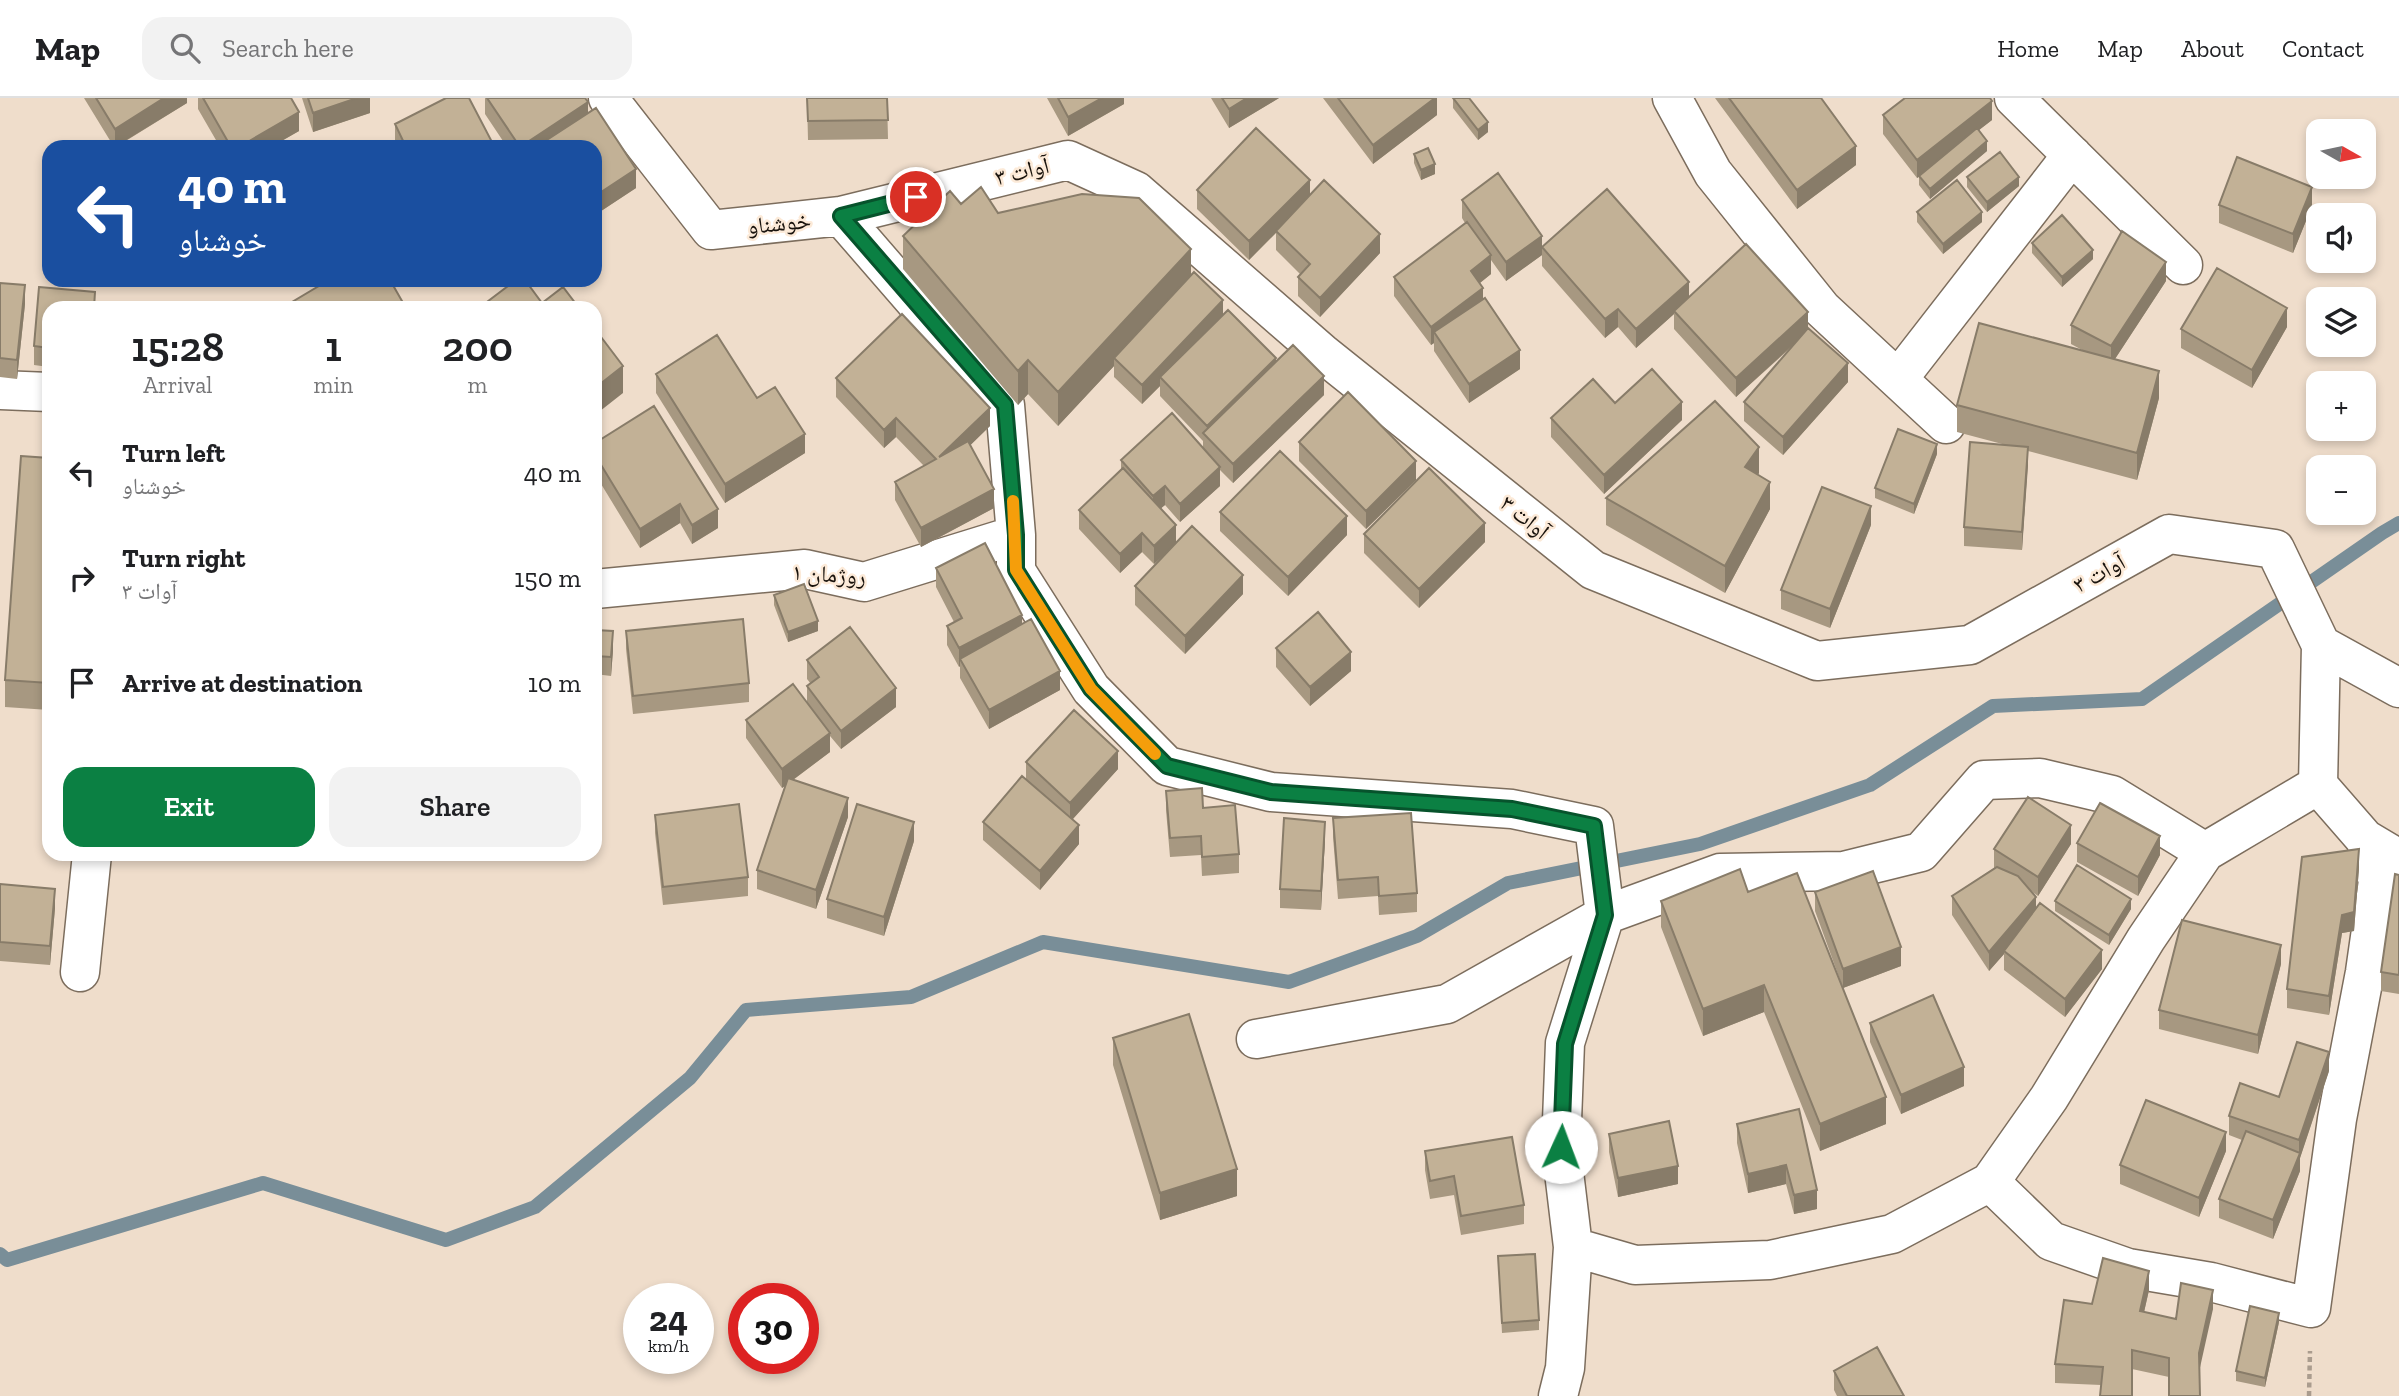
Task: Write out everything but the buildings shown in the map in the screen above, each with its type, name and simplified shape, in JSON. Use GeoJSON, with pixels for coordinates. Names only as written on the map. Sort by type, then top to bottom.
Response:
{"type":"FeatureCollection","features":[{"type":"Feature","properties":{"kind":"street","name":"خوشناو"},"geometry":{"type":"LineString","coordinates":[[608,98],[711,230],[841,216],[1005,405],[1016,535],[1016,570],[1091,689],[1167,766],[1271,792],[1512,809],[1594,826],[1605,915]]}},
{"type":"Feature","properties":{"kind":"street"},"geometry":{"type":"LineString","coordinates":[[1672,98],[1713,173],[1822,309],[1946,424]]}},
{"type":"Feature","properties":{"kind":"street"},"geometry":{"type":"LineString","coordinates":[[2014,98],[2183,265]]}},
{"type":"Feature","properties":{"kind":"street"},"geometry":{"type":"LineString","coordinates":[[1898,379],[2072,155]]}},
{"type":"Feature","properties":{"kind":"street","name":"آوات ۳"},"geometry":{"type":"LineString","coordinates":[[841,216],[1068,160],[1136,191],[1322,353],[1592,570],[1817,661],[1970,645],[2169,534],[2275,549],[2321,645]]}},
{"type":"Feature","properties":{"kind":"street"},"geometry":{"type":"LineString","coordinates":[[0,390],[42,392]]}},
{"type":"Feature","properties":{"kind":"street","name":"روژمان ۱"},"geometry":{"type":"LineString","coordinates":[[602,588],[804,569],[864,582],[1016,535]]}},
{"type":"Feature","properties":{"kind":"street"},"geometry":{"type":"LineString","coordinates":[[2399,688],[2321,645],[2318,785],[2365,839],[2399,859]]}},
{"type":"Feature","properties":{"kind":"street"},"geometry":{"type":"LineString","coordinates":[[1256,1039],[1447,1004],[1605,915],[1720,873],[1844,871],[1921,852],[1984,780],[2040,778],[2112,795],[2205,852]]}},
{"type":"Feature","properties":{"kind":"street"},"geometry":{"type":"LineString","coordinates":[[1573,1247],[1635,1265],[1770,1260],[1892,1234],[1990,1182],[2049,1098],[2146,939],[2205,852],[2318,785]]}},
{"type":"Feature","properties":{"kind":"street"},"geometry":{"type":"LineString","coordinates":[[1990,1182],[2051,1241],[2128,1268],[2211,1282],[2311,1308],[2337,1119],[2365,972],[2378,881],[2365,839]]}},
{"type":"Feature","properties":{"kind":"street"},"geometry":{"type":"LineString","coordinates":[[80,972],[91,861]]}},
{"type":"Feature","properties":{"kind":"street"},"geometry":{"type":"LineString","coordinates":[[1558,1396],[1565,1368],[1573,1247],[1561,1147],[1565,1044],[1605,915]]}},
{"type":"Feature","properties":{"kind":"waterway"},"geometry":{"type":"LineString","coordinates":[[0,1254],[7,1260],[263,1183],[446,1240],[535,1207],[690,1078],[746,1010],[911,997],[1043,942],[1289,982],[1417,936],[1508,883],[1700,844],[1870,785],[1993,706],[2142,699],[2399,523]]}},
{"type":"Feature","properties":{"kind":"slow traffic"},"geometry":{"type":"LineString","coordinates":[[1013,501],[1016,570],[1091,689],[1155,754]]}},
{"type":"Feature","properties":{"kind":"route"},"geometry":{"type":"LineString","coordinates":[[916,197],[841,216],[1005,405],[1016,535],[1016,570],[1091,689],[1167,766],[1271,792],[1512,809],[1594,826],[1605,915],[1565,1044],[1561,1147]]}}]}
